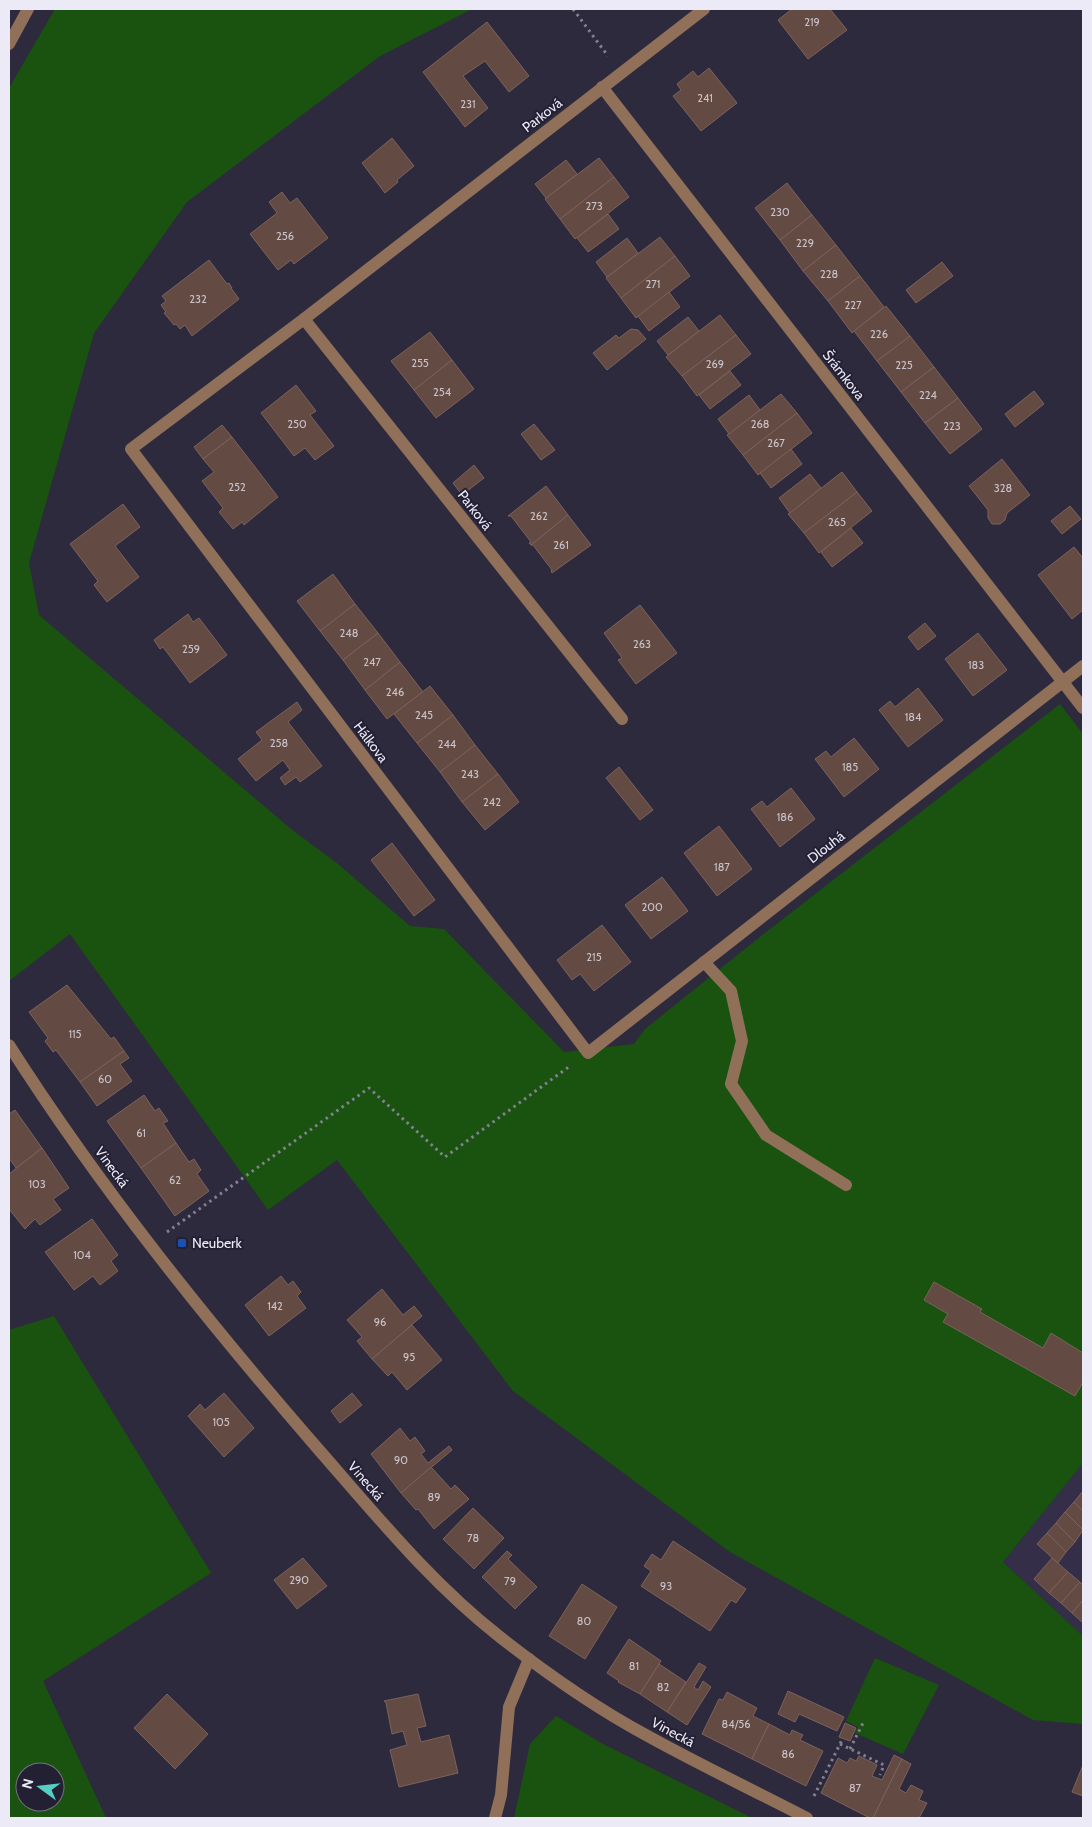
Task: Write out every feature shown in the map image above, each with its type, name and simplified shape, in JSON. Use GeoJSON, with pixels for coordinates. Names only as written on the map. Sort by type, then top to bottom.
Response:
{"type":"FeatureCollection","features":[{"type":"Feature","properties":{"kind":"street"},"geometry":{"type":"LineString","coordinates":[[9,44],[28,9]]}},
{"type":"Feature","properties":{"kind":"street","name":"Parková"},"geometry":{"type":"LineString","coordinates":[[131,449],[304,319],[704,9]]}},
{"type":"Feature","properties":{"kind":"street","name":"Šrámkova"},"geometry":{"type":"LineString","coordinates":[[602,87],[1083,708]]}},
{"type":"Feature","properties":{"kind":"street","name":"Parková"},"geometry":{"type":"LineString","coordinates":[[304,319],[622,719]]}},
{"type":"Feature","properties":{"kind":"street","name":"Hálkova"},"geometry":{"type":"LineString","coordinates":[[131,449],[588,1053]]}},
{"type":"Feature","properties":{"kind":"street","name":"Dlouhá"},"geometry":{"type":"LineString","coordinates":[[588,1053],[1083,666]]}},
{"type":"Feature","properties":{"kind":"street"},"geometry":{"type":"LineString","coordinates":[[704,962],[731,991],[742,1041],[731,1084],[766,1135],[846,1185]]}},
{"type":"Feature","properties":{"kind":"street","name":"Vinecká"},"geometry":{"type":"LineString","coordinates":[[9,1045],[44,1100],[150,1244],[253,1374],[405,1549],[466,1608],[529,1659],[585,1698],[644,1734],[805,1818]]}},
{"type":"Feature","properties":{"kind":"street"},"geometry":{"type":"LineString","coordinates":[[495,1818],[501,1795],[509,1707],[529,1659]]}},
{"type":"Feature","properties":{"kind":"path"},"geometry":{"type":"LineString","coordinates":[[573,9],[620,73]]}},
{"type":"Feature","properties":{"kind":"path"},"geometry":{"type":"LineString","coordinates":[[150,1244],[369,1088],[445,1158],[588,1053]]}},
{"type":"Feature","properties":{"kind":"path"},"geometry":{"type":"LineString","coordinates":[[850,1750],[864,1721]]}},
{"type":"Feature","properties":{"kind":"path"},"geometry":{"type":"LineString","coordinates":[[805,1818],[842,1740]]}},
{"type":"Feature","properties":{"kind":"path"},"geometry":{"type":"LineString","coordinates":[[840,1744],[884,1765],[880,1775]]}},
{"type":"Feature","properties":{"kind":"shaded area"},"geometry":{"type":"Polygon","coordinates":[[[1083,1463],[1083,1636],[1003,1562],[1083,1463]]]}},
{"type":"Feature","properties":{"kind":"green space"},"geometry":{"type":"Polygon","coordinates":[[[55,9],[472,9],[380,56],[187,202],[94,333],[29,563],[39,615],[291,829],[338,864],[410,926],[444,929],[564,1052],[634,1044],[645,1029],[765,933],[1060,704],[1083,734],[1083,1463],[1003,1562],[1083,1636],[1083,1724],[1033,1720],[730,1552],[513,1391],[337,1160],[268,1210],[70,934],[9,981],[9,88],[55,9]]]}},
{"type":"Feature","properties":{"kind":"green space"},"geometry":{"type":"Polygon","coordinates":[[[54,1316],[211,1573],[43,1681],[106,1818],[9,1818],[9,1330],[54,1316]]]}},
{"type":"Feature","properties":{"kind":"green space"},"geometry":{"type":"Polygon","coordinates":[[[875,1658],[939,1685],[903,1754],[855,1733],[858,1727],[846,1721],[875,1658]]]}},
{"type":"Feature","properties":{"kind":"green space"},"geometry":{"type":"Polygon","coordinates":[[[556,1716],[603,1744],[752,1818],[514,1818],[530,1744],[556,1716]]]}},
{"type":"Feature","properties":{"kind":"building"},"geometry":{"type":"Polygon","coordinates":[[[792,9],[830,9],[847,30],[808,59],[778,20],[792,9]]]}},
{"type":"Feature","properties":{"kind":"building"},"geometry":{"type":"Polygon","coordinates":[[[487,22],[529,76],[509,92],[485,61],[463,76],[488,108],[465,127],[423,72],[487,22]]]}},
{"type":"Feature","properties":{"kind":"building"},"geometry":{"type":"Polygon","coordinates":[[[709,68],[737,103],[701,131],[673,96],[681,90],[677,84],[693,71],[698,77],[709,68]]]}},
{"type":"Feature","properties":{"kind":"building"},"geometry":{"type":"Polygon","coordinates":[[[392,138],[414,166],[385,193],[362,163],[392,138]]]}},
{"type":"Feature","properties":{"kind":"building"},"geometry":{"type":"Polygon","coordinates":[[[599,158],[614,177],[560,219],[545,199],[599,158]]]}},
{"type":"Feature","properties":{"kind":"building"},"geometry":{"type":"Polygon","coordinates":[[[566,160],[577,174],[546,198],[535,184],[566,160]]]}},
{"type":"Feature","properties":{"kind":"building"},"geometry":{"type":"Polygon","coordinates":[[[614,177],[629,197],[575,239],[560,219],[614,177]]]}},
{"type":"Feature","properties":{"kind":"building"},"geometry":{"type":"Polygon","coordinates":[[[787,183],[812,215],[780,240],[755,208],[787,183]]]}},
{"type":"Feature","properties":{"kind":"building"},"geometry":{"type":"Polygon","coordinates":[[[282,192],[290,203],[297,198],[328,238],[294,264],[291,260],[278,270],[250,234],[277,213],[269,202],[282,192]]]}},
{"type":"Feature","properties":{"kind":"building"},"geometry":{"type":"Polygon","coordinates":[[[608,214],[619,229],[588,252],[577,238],[608,214]]]}},
{"type":"Feature","properties":{"kind":"building"},"geometry":{"type":"Polygon","coordinates":[[[812,215],[836,245],[803,271],[780,240],[812,215]]]}},
{"type":"Feature","properties":{"kind":"building"},"geometry":{"type":"Polygon","coordinates":[[[660,237],[675,256],[621,298],[606,278],[660,237]]]}},
{"type":"Feature","properties":{"kind":"building"},"geometry":{"type":"Polygon","coordinates":[[[627,238],[638,253],[607,277],[596,262],[627,238]]]}},
{"type":"Feature","properties":{"kind":"building"},"geometry":{"type":"Polygon","coordinates":[[[836,245],[860,276],[828,301],[803,271],[836,245]]]}},
{"type":"Feature","properties":{"kind":"building"},"geometry":{"type":"Polygon","coordinates":[[[675,256],[690,276],[636,318],[621,298],[675,256]]]}},
{"type":"Feature","properties":{"kind":"building"},"geometry":{"type":"Polygon","coordinates":[[[209,260],[227,284],[229,283],[239,299],[192,336],[185,325],[180,329],[164,313],[166,312],[161,305],[166,301],[162,296],[209,260]]]}},
{"type":"Feature","properties":{"kind":"building"},"geometry":{"type":"Polygon","coordinates":[[[942,262],[953,276],[916,303],[906,290],[942,262]]]}},
{"type":"Feature","properties":{"kind":"building"},"geometry":{"type":"Polygon","coordinates":[[[860,276],[884,307],[852,333],[828,301],[860,276]]]}},
{"type":"Feature","properties":{"kind":"building"},"geometry":{"type":"Polygon","coordinates":[[[669,292],[680,307],[649,331],[638,316],[669,292]]]}},
{"type":"Feature","properties":{"kind":"building"},"geometry":{"type":"Polygon","coordinates":[[[886,306],[910,336],[877,361],[854,331],[886,306]]]}},
{"type":"Feature","properties":{"kind":"building"},"geometry":{"type":"Polygon","coordinates":[[[720,315],[736,335],[682,376],[666,357],[720,315]]]}},
{"type":"Feature","properties":{"kind":"building"},"geometry":{"type":"Polygon","coordinates":[[[688,317],[699,331],[668,355],[657,341],[688,317]]]}},
{"type":"Feature","properties":{"kind":"building"},"geometry":{"type":"Polygon","coordinates":[[[631,329],[638,330],[646,339],[607,370],[593,353],[616,335],[619,338],[631,329]]]}},
{"type":"Feature","properties":{"kind":"building"},"geometry":{"type":"Polygon","coordinates":[[[430,332],[452,360],[414,390],[391,361],[430,332]]]}},
{"type":"Feature","properties":{"kind":"building"},"geometry":{"type":"Polygon","coordinates":[[[736,335],[751,354],[697,396],[682,376],[736,335]]]}},
{"type":"Feature","properties":{"kind":"building"},"geometry":{"type":"Polygon","coordinates":[[[910,336],[934,367],[901,392],[877,361],[910,336]]]}},
{"type":"Feature","properties":{"kind":"building"},"geometry":{"type":"Polygon","coordinates":[[[452,360],[474,389],[436,418],[414,390],[452,360]]]}},
{"type":"Feature","properties":{"kind":"building"},"geometry":{"type":"Polygon","coordinates":[[[934,367],[958,398],[925,423],[901,392],[934,367]]]}},
{"type":"Feature","properties":{"kind":"building"},"geometry":{"type":"Polygon","coordinates":[[[730,371],[741,385],[710,409],[699,395],[730,371]]]}},
{"type":"Feature","properties":{"kind":"building"},"geometry":{"type":"Polygon","coordinates":[[[296,385],[316,411],[310,415],[334,446],[315,460],[305,448],[294,456],[261,413],[296,385]]]}},
{"type":"Feature","properties":{"kind":"building"},"geometry":{"type":"Polygon","coordinates":[[[1034,391],[1044,404],[1015,427],[1005,414],[1034,391]]]}},
{"type":"Feature","properties":{"kind":"building"},"geometry":{"type":"Polygon","coordinates":[[[781,394],[797,413],[743,455],[727,435],[781,394]]]}},
{"type":"Feature","properties":{"kind":"building"},"geometry":{"type":"Polygon","coordinates":[[[749,395],[760,410],[729,434],[718,419],[749,395]]]}},
{"type":"Feature","properties":{"kind":"building"},"geometry":{"type":"Polygon","coordinates":[[[958,398],[982,429],[950,454],[925,423],[958,398]]]}},
{"type":"Feature","properties":{"kind":"building"},"geometry":{"type":"Polygon","coordinates":[[[797,413],[812,433],[758,475],[743,455],[797,413]]]}},
{"type":"Feature","properties":{"kind":"building"},"geometry":{"type":"Polygon","coordinates":[[[534,424],[555,450],[541,460],[521,434],[534,424]]]}},
{"type":"Feature","properties":{"kind":"building"},"geometry":{"type":"Polygon","coordinates":[[[222,425],[232,437],[203,459],[194,447],[222,425]]]}},
{"type":"Feature","properties":{"kind":"building"},"geometry":{"type":"Polygon","coordinates":[[[232,437],[278,497],[244,525],[242,522],[233,529],[219,512],[223,508],[202,481],[214,472],[203,459],[232,437]]]}},
{"type":"Feature","properties":{"kind":"building"},"geometry":{"type":"Polygon","coordinates":[[[791,449],[802,464],[771,488],[760,473],[791,449]]]}},
{"type":"Feature","properties":{"kind":"building"},"geometry":{"type":"Polygon","coordinates":[[[1002,459],[1030,495],[1007,513],[1005,520],[1000,524],[992,524],[988,518],[988,510],[969,486],[1002,459]]]}},
{"type":"Feature","properties":{"kind":"building"},"geometry":{"type":"Polygon","coordinates":[[[474,465],[484,478],[462,495],[453,483],[474,465]]]}},
{"type":"Feature","properties":{"kind":"building"},"geometry":{"type":"Polygon","coordinates":[[[842,472],[857,492],[804,533],[788,514],[842,472]]]}},
{"type":"Feature","properties":{"kind":"building"},"geometry":{"type":"Polygon","coordinates":[[[810,474],[821,488],[790,513],[779,498],[810,474]]]}},
{"type":"Feature","properties":{"kind":"building"},"geometry":{"type":"Polygon","coordinates":[[[546,486],[568,515],[531,545],[529,543],[531,542],[511,516],[508,516],[546,486]]]}},
{"type":"Feature","properties":{"kind":"building"},"geometry":{"type":"Polygon","coordinates":[[[857,492],[872,511],[819,553],[804,533],[857,492]]]}},
{"type":"Feature","properties":{"kind":"building"},"geometry":{"type":"Polygon","coordinates":[[[123,504],[140,527],[115,546],[139,577],[107,602],[94,585],[98,581],[70,544],[123,504]]]}},
{"type":"Feature","properties":{"kind":"building"},"geometry":{"type":"Polygon","coordinates":[[[1070,506],[1081,519],[1062,534],[1051,521],[1070,506]]]}},
{"type":"Feature","properties":{"kind":"building"},"geometry":{"type":"Polygon","coordinates":[[[568,515],[591,545],[552,573],[552,570],[533,545],[531,545],[568,515]]]}},
{"type":"Feature","properties":{"kind":"building"},"geometry":{"type":"Polygon","coordinates":[[[851,528],[863,543],[832,567],[821,552],[851,528]]]}},
{"type":"Feature","properties":{"kind":"building"},"geometry":{"type":"Polygon","coordinates":[[[1074,547],[1083,558],[1083,610],[1072,619],[1038,575],[1074,547]]]}},
{"type":"Feature","properties":{"kind":"building"},"geometry":{"type":"Polygon","coordinates":[[[333,574],[355,604],[320,631],[297,601],[333,574]]]}},
{"type":"Feature","properties":{"kind":"building"},"geometry":{"type":"Polygon","coordinates":[[[355,604],[378,633],[343,660],[320,631],[355,604]]]}},
{"type":"Feature","properties":{"kind":"building"},"geometry":{"type":"Polygon","coordinates":[[[640,605],[677,653],[636,684],[618,660],[622,658],[604,633],[640,605]]]}},
{"type":"Feature","properties":{"kind":"building"},"geometry":{"type":"Polygon","coordinates":[[[188,614],[193,622],[199,618],[227,655],[190,683],[163,647],[160,649],[154,640],[188,614]]]}},
{"type":"Feature","properties":{"kind":"building"},"geometry":{"type":"Polygon","coordinates":[[[925,623],[936,636],[918,650],[908,637],[925,623]]]}},
{"type":"Feature","properties":{"kind":"building"},"geometry":{"type":"Polygon","coordinates":[[[378,633],[400,662],[365,690],[343,660],[378,633]]]}},
{"type":"Feature","properties":{"kind":"building"},"geometry":{"type":"Polygon","coordinates":[[[978,633],[1007,670],[973,696],[945,659],[978,633]]]}},
{"type":"Feature","properties":{"kind":"building"},"geometry":{"type":"Polygon","coordinates":[[[400,662],[423,692],[387,719],[365,690],[400,662]]]}},
{"type":"Feature","properties":{"kind":"building"},"geometry":{"type":"Polygon","coordinates":[[[430,686],[453,715],[417,743],[394,714],[430,686]]]}},
{"type":"Feature","properties":{"kind":"building"},"geometry":{"type":"Polygon","coordinates":[[[918,688],[943,720],[908,747],[879,710],[890,701],[895,707],[918,688]]]}},
{"type":"Feature","properties":{"kind":"building"},"geometry":{"type":"Polygon","coordinates":[[[297,702],[302,710],[288,722],[322,766],[300,782],[296,777],[285,785],[280,778],[290,770],[283,760],[256,781],[238,759],[262,740],[256,732],[297,702]]]}},
{"type":"Feature","properties":{"kind":"building"},"geometry":{"type":"Polygon","coordinates":[[[453,715],[475,745],[440,772],[417,743],[453,715]]]}},
{"type":"Feature","properties":{"kind":"building"},"geometry":{"type":"Polygon","coordinates":[[[854,738],[879,769],[844,797],[815,759],[826,751],[831,757],[854,738]]]}},
{"type":"Feature","properties":{"kind":"building"},"geometry":{"type":"Polygon","coordinates":[[[475,745],[498,774],[462,802],[440,772],[475,745]]]}},
{"type":"Feature","properties":{"kind":"building"},"geometry":{"type":"Polygon","coordinates":[[[619,767],[653,810],[640,820],[606,778],[619,767]]]}},
{"type":"Feature","properties":{"kind":"building"},"geometry":{"type":"Polygon","coordinates":[[[498,774],[519,802],[485,830],[462,802],[498,774]]]}},
{"type":"Feature","properties":{"kind":"building"},"geometry":{"type":"Polygon","coordinates":[[[791,788],[815,819],[780,847],[751,809],[762,801],[767,807],[791,788]]]}},
{"type":"Feature","properties":{"kind":"building"},"geometry":{"type":"Polygon","coordinates":[[[719,826],[752,869],[717,896],[684,853],[719,826]]]}},
{"type":"Feature","properties":{"kind":"building"},"geometry":{"type":"Polygon","coordinates":[[[392,843],[435,900],[414,916],[371,860],[392,843]]]}},
{"type":"Feature","properties":{"kind":"building"},"geometry":{"type":"Polygon","coordinates":[[[662,877],[688,911],[651,939],[625,905],[662,877]]]}},
{"type":"Feature","properties":{"kind":"building"},"geometry":{"type":"Polygon","coordinates":[[[602,925],[631,962],[594,991],[580,974],[572,980],[557,960],[602,925]]]}},
{"type":"Feature","properties":{"kind":"building"},"geometry":{"type":"Polygon","coordinates":[[[67,985],[111,1039],[114,1037],[124,1051],[80,1082],[56,1050],[53,1052],[45,1041],[48,1038],[29,1012],[67,985]]]}},
{"type":"Feature","properties":{"kind":"building"},"geometry":{"type":"Polygon","coordinates":[[[124,1051],[129,1058],[120,1064],[132,1081],[97,1106],[80,1082],[124,1051]]]}},
{"type":"Feature","properties":{"kind":"building"},"geometry":{"type":"Polygon","coordinates":[[[144,1095],[155,1111],[159,1108],[168,1121],[163,1123],[176,1143],[141,1168],[107,1121],[144,1095]]]}},
{"type":"Feature","properties":{"kind":"building"},"geometry":{"type":"Polygon","coordinates":[[[15,1110],[42,1148],[16,1168],[9,1158],[9,1114],[15,1110]]]}},
{"type":"Feature","properties":{"kind":"building"},"geometry":{"type":"Polygon","coordinates":[[[176,1143],[189,1162],[194,1159],[201,1170],[197,1174],[209,1191],[175,1216],[141,1168],[176,1143]]]}},
{"type":"Feature","properties":{"kind":"building"},"geometry":{"type":"Polygon","coordinates":[[[42,1148],[69,1188],[53,1199],[61,1210],[40,1225],[35,1219],[25,1229],[9,1209],[9,1174],[42,1148]]]}},
{"type":"Feature","properties":{"kind":"building"},"geometry":{"type":"Polygon","coordinates":[[[92,1219],[118,1255],[111,1261],[118,1271],[100,1285],[93,1276],[74,1290],[45,1252],[92,1219]]]}},
{"type":"Feature","properties":{"kind":"building"},"geometry":{"type":"Polygon","coordinates":[[[281,1276],[288,1285],[293,1281],[301,1292],[297,1296],[306,1308],[269,1336],[245,1305],[281,1276]]]}},
{"type":"Feature","properties":{"kind":"building"},"geometry":{"type":"Polygon","coordinates":[[[934,1282],[982,1309],[980,1312],[1043,1348],[1051,1333],[1083,1353],[1083,1382],[1075,1396],[943,1322],[948,1314],[924,1300],[934,1282]]]}},
{"type":"Feature","properties":{"kind":"building"},"geometry":{"type":"Polygon","coordinates":[[[382,1289],[403,1315],[414,1306],[422,1316],[372,1359],[357,1341],[362,1337],[347,1320],[382,1289]]]}},
{"type":"Feature","properties":{"kind":"building"},"geometry":{"type":"Polygon","coordinates":[[[412,1325],[442,1360],[407,1390],[392,1372],[388,1376],[372,1359],[412,1325]]]}},
{"type":"Feature","properties":{"kind":"building"},"geometry":{"type":"Polygon","coordinates":[[[224,1393],[254,1428],[224,1457],[188,1416],[200,1404],[205,1410],[224,1393]]]}},
{"type":"Feature","properties":{"kind":"building"},"geometry":{"type":"Polygon","coordinates":[[[352,1393],[362,1405],[340,1423],[331,1411],[352,1393]]]}},
{"type":"Feature","properties":{"kind":"building"},"geometry":{"type":"Polygon","coordinates":[[[400,1428],[410,1441],[415,1437],[425,1451],[421,1454],[428,1463],[449,1446],[452,1450],[401,1493],[371,1454],[400,1428]]]}},
{"type":"Feature","properties":{"kind":"building"},"geometry":{"type":"Polygon","coordinates":[[[431,1467],[451,1489],[455,1485],[469,1499],[434,1529],[418,1509],[416,1510],[401,1493],[431,1467]]]}},
{"type":"Feature","properties":{"kind":"building"},"geometry":{"type":"Polygon","coordinates":[[[1083,1491],[1083,1511],[1074,1502],[1083,1491]]]}},
{"type":"Feature","properties":{"kind":"building"},"geometry":{"type":"Polygon","coordinates":[[[1074,1502],[1083,1511],[1083,1530],[1065,1512],[1074,1502]]]}},
{"type":"Feature","properties":{"kind":"building"},"geometry":{"type":"Polygon","coordinates":[[[473,1508],[504,1538],[474,1569],[443,1539],[473,1508]]]}},
{"type":"Feature","properties":{"kind":"building"},"geometry":{"type":"Polygon","coordinates":[[[1065,1512],[1083,1530],[1075,1542],[1056,1523],[1065,1512]]]}},
{"type":"Feature","properties":{"kind":"building"},"geometry":{"type":"Polygon","coordinates":[[[1056,1523],[1075,1542],[1066,1552],[1047,1533],[1056,1523]]]}},
{"type":"Feature","properties":{"kind":"building"},"geometry":{"type":"Polygon","coordinates":[[[1047,1533],[1066,1552],[1058,1563],[1037,1544],[1047,1533]]]}},
{"type":"Feature","properties":{"kind":"building"},"geometry":{"type":"Polygon","coordinates":[[[673,1541],[746,1589],[736,1603],[731,1600],[710,1631],[641,1586],[651,1571],[644,1566],[652,1554],[661,1560],[673,1541]]]}},
{"type":"Feature","properties":{"kind":"building"},"geometry":{"type":"Polygon","coordinates":[[[507,1551],[512,1555],[508,1559],[537,1587],[515,1609],[482,1577],[507,1551]]]}},
{"type":"Feature","properties":{"kind":"building"},"geometry":{"type":"Polygon","coordinates":[[[303,1558],[327,1586],[297,1609],[274,1580],[303,1558]]]}},
{"type":"Feature","properties":{"kind":"building"},"geometry":{"type":"Polygon","coordinates":[[[1052,1558],[1068,1572],[1049,1593],[1034,1579],[1052,1558]]]}},
{"type":"Feature","properties":{"kind":"building"},"geometry":{"type":"Polygon","coordinates":[[[1068,1572],[1080,1582],[1061,1603],[1049,1593],[1068,1572]]]}},
{"type":"Feature","properties":{"kind":"building"},"geometry":{"type":"Polygon","coordinates":[[[1080,1582],[1083,1585],[1083,1600],[1072,1613],[1061,1603],[1080,1582]]]}},
{"type":"Feature","properties":{"kind":"building"},"geometry":{"type":"Polygon","coordinates":[[[582,1584],[617,1607],[585,1659],[549,1636],[582,1584]]]}},
{"type":"Feature","properties":{"kind":"building"},"geometry":{"type":"Polygon","coordinates":[[[1083,1600],[1083,1623],[1072,1613],[1083,1600]]]}},
{"type":"Feature","properties":{"kind":"building"},"geometry":{"type":"Polygon","coordinates":[[[629,1639],[661,1661],[640,1694],[618,1682],[607,1673],[629,1639]]]}},
{"type":"Feature","properties":{"kind":"building"},"geometry":{"type":"Polygon","coordinates":[[[699,1663],[706,1667],[694,1687],[698,1690],[703,1681],[711,1687],[687,1725],[667,1712],[699,1663]]]}},
{"type":"Feature","properties":{"kind":"building"},"geometry":{"type":"Polygon","coordinates":[[[659,1664],[686,1682],[667,1712],[640,1694],[659,1664]]]}},
{"type":"Feature","properties":{"kind":"building"},"geometry":{"type":"Polygon","coordinates":[[[788,1691],[844,1717],[837,1731],[799,1714],[795,1722],[778,1714],[788,1691]]]}},
{"type":"Feature","properties":{"kind":"building"},"geometry":{"type":"Polygon","coordinates":[[[727,1692],[757,1708],[753,1716],[769,1724],[752,1759],[702,1734],[719,1699],[723,1700],[727,1692]]]}},
{"type":"Feature","properties":{"kind":"building"},"geometry":{"type":"Polygon","coordinates":[[[167,1694],[208,1734],[175,1769],[134,1728],[167,1694]]]}},
{"type":"Feature","properties":{"kind":"building"},"geometry":{"type":"Polygon","coordinates":[[[418,1694],[426,1726],[417,1728],[421,1742],[449,1735],[458,1773],[399,1787],[390,1750],[407,1745],[403,1731],[392,1734],[384,1701],[418,1694]]]}},
{"type":"Feature","properties":{"kind":"building"},"geometry":{"type":"Polygon","coordinates":[[[845,1723],[856,1728],[850,1741],[839,1737],[845,1723]]]}},
{"type":"Feature","properties":{"kind":"building"},"geometry":{"type":"Polygon","coordinates":[[[769,1724],[790,1735],[792,1730],[803,1735],[800,1740],[823,1751],[806,1786],[752,1759],[769,1724]]]}},
{"type":"Feature","properties":{"kind":"building"},"geometry":{"type":"Polygon","coordinates":[[[894,1755],[902,1759],[873,1818],[821,1793],[838,1758],[847,1763],[850,1758],[856,1761],[859,1756],[877,1765],[872,1776],[882,1780],[894,1755]]]}},
{"type":"Feature","properties":{"kind":"building"},"geometry":{"type":"Polygon","coordinates":[[[902,1759],[911,1764],[899,1789],[906,1793],[911,1785],[923,1791],[919,1800],[927,1803],[919,1818],[873,1818],[902,1759]]]}},
{"type":"Feature","properties":{"kind":"building"},"geometry":{"type":"Polygon","coordinates":[[[1083,1765],[1083,1796],[1072,1792],[1083,1765]]]}},
{"type":"Feature","properties":{"kind":"place","name":"Neuberk"},"geometry":{"type":"Point","coordinates":[182,1243]}}]}
